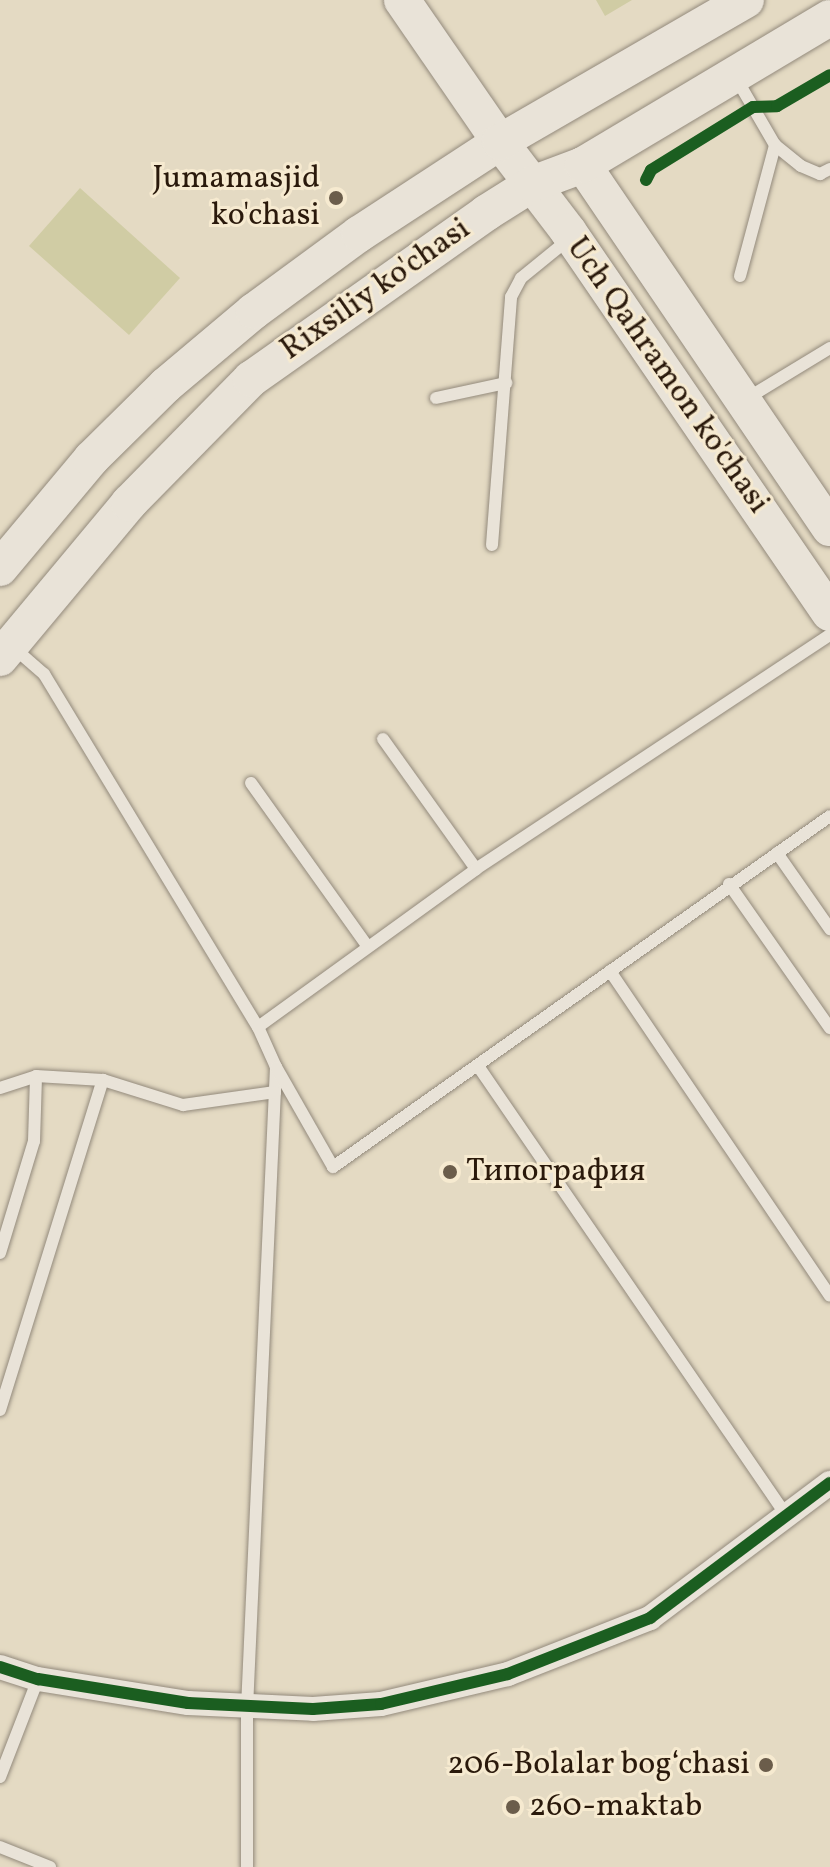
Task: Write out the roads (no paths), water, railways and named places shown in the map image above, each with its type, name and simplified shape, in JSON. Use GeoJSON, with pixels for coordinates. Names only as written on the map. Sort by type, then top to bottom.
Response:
{"type":"FeatureCollection","features":[{"type":"Feature","properties":{"kind":"main road","name":"Uch Qahramon ko'chasi"},"geometry":{"type":"LineString","coordinates":[[402,0],[500,142],[572,237],[830,613]]}},
{"type":"Feature","properties":{"kind":"main road","name":"Rixsiliy ko'chasi"},"geometry":{"type":"LineString","coordinates":[[0,568],[91,459],[166,385],[254,311],[359,234],[500,142],[746,0]]}},
{"type":"Feature","properties":{"kind":"main road","name":"Rixsiliy ko'chasi"},"geometry":{"type":"LineString","coordinates":[[6,652],[168,460],[251,379],[373,289],[532,184],[583,165],[830,18]]}},
{"type":"Feature","properties":{"kind":"main road"},"geometry":{"type":"LineString","coordinates":[[500,142],[583,165]]}},
{"type":"Feature","properties":{"kind":"main road","name":"Uch Qahramon ko'chasi"},"geometry":{"type":"LineString","coordinates":[[583,165],[830,528]]}},
{"type":"Feature","properties":{"kind":"main road"},"geometry":{"type":"LineString","coordinates":[[58,498],[79,493],[97,501],[105,516],[103,535]]}},
{"type":"Feature","properties":{"kind":"street"},"geometry":{"type":"LineString","coordinates":[[0,1667],[38,1679],[173,1701],[313,1709],[381,1704],[508,1674],[650,1618],[830,1483]]}},
{"type":"Feature","properties":{"kind":"lane"},"geometry":{"type":"LineString","coordinates":[[734,75],[775,145],[801,166],[827,174]]}},
{"type":"Feature","properties":{"kind":"lane"},"geometry":{"type":"LineString","coordinates":[[740,276],[775,145]]}},
{"type":"Feature","properties":{"kind":"lane"},"geometry":{"type":"LineString","coordinates":[[492,545],[511,297],[521,278],[572,237]]}},
{"type":"Feature","properties":{"kind":"lane"},"geometry":{"type":"LineString","coordinates":[[743,400],[830,348]]}},
{"type":"Feature","properties":{"kind":"lane"},"geometry":{"type":"LineString","coordinates":[[436,398],[506,383]]}},
{"type":"Feature","properties":{"kind":"lane"},"geometry":{"type":"LineString","coordinates":[[258,1027],[476,869],[830,635]]}},
{"type":"Feature","properties":{"kind":"lane"},"geometry":{"type":"LineString","coordinates":[[6,652],[44,674],[258,1027],[276,1067],[333,1167],[729,884],[830,816]]}},
{"type":"Feature","properties":{"kind":"lane"},"geometry":{"type":"LineString","coordinates":[[383,739],[476,869]]}},
{"type":"Feature","properties":{"kind":"lane"},"geometry":{"type":"LineString","coordinates":[[251,783],[368,947]]}},
{"type":"Feature","properties":{"kind":"lane"},"geometry":{"type":"LineString","coordinates":[[777,853],[830,929]]}},
{"type":"Feature","properties":{"kind":"lane"},"geometry":{"type":"LineString","coordinates":[[729,884],[830,1028]]}},
{"type":"Feature","properties":{"kind":"lane"},"geometry":{"type":"LineString","coordinates":[[610,971],[830,1296]]}},
{"type":"Feature","properties":{"kind":"lane"},"geometry":{"type":"LineString","coordinates":[[478,1066],[786,1515]]}},
{"type":"Feature","properties":{"kind":"lane"},"geometry":{"type":"LineString","coordinates":[[247,1867],[247,1707],[276,1067]]}},
{"type":"Feature","properties":{"kind":"lane"},"geometry":{"type":"LineString","coordinates":[[0,1088],[36,1076],[103,1080],[183,1105],[275,1092]]}},
{"type":"Feature","properties":{"kind":"lane"},"geometry":{"type":"LineString","coordinates":[[0,1253],[34,1141],[36,1076]]}},
{"type":"Feature","properties":{"kind":"lane"},"geometry":{"type":"LineString","coordinates":[[0,1410],[103,1080]]}},
{"type":"Feature","properties":{"kind":"lane"},"geometry":{"type":"LineString","coordinates":[[0,1777],[38,1679]]}},
{"type":"Feature","properties":{"kind":"lane"},"geometry":{"type":"LineString","coordinates":[[0,1847],[50,1867]]}},
{"type":"Feature","properties":{"kind":"place","name":"Jumamasjid ko'chasi"},"geometry":{"type":"Point","coordinates":[336,198]}},
{"type":"Feature","properties":{"kind":"place","name":"Типография"},"geometry":{"type":"Point","coordinates":[450,1172]}},
{"type":"Feature","properties":{"kind":"place","name":"206-Bolalar bogʻchasi"},"geometry":{"type":"Point","coordinates":[766,1765]}},
{"type":"Feature","properties":{"kind":"place","name":"260-maktab"},"geometry":{"type":"Point","coordinates":[513,1807]}}]}
